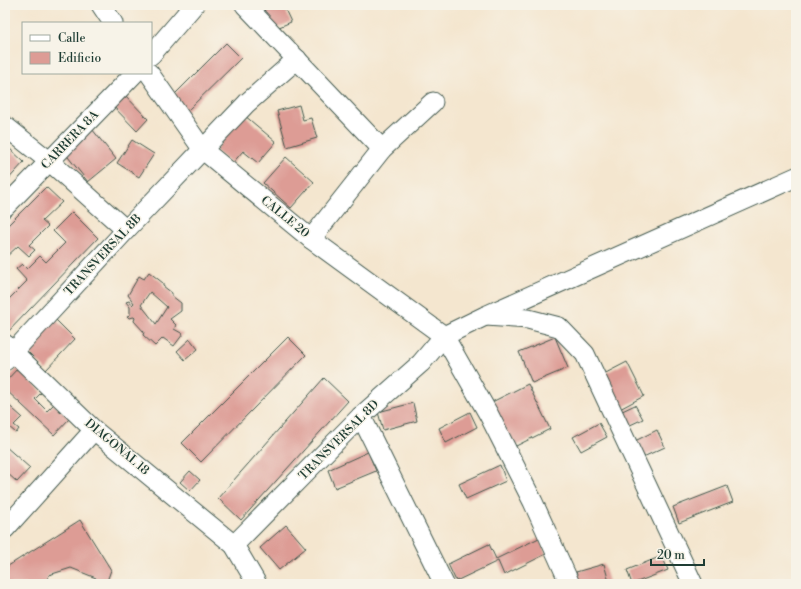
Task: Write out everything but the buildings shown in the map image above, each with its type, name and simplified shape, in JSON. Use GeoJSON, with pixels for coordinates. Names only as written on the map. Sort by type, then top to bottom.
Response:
{"type":"FeatureCollection","features":[{"type":"Feature","properties":{"kind":"street"},"geometry":{"type":"LineString","coordinates":[[101,5],[112,22]]}},
{"type":"Feature","properties":{"kind":"street"},"geometry":{"type":"LineString","coordinates":[[152,54],[194,5]]}},
{"type":"Feature","properties":{"kind":"street"},"geometry":{"type":"LineString","coordinates":[[245,5],[382,149]]}},
{"type":"Feature","properties":{"kind":"street","name":"TRANSVERSAL 8B"},"geometry":{"type":"LineString","coordinates":[[8,353],[247,103],[296,59]]}},
{"type":"Feature","properties":{"kind":"street","name":"CARRERA 8A"},"geometry":{"type":"LineString","coordinates":[[5,207],[134,74]]}},
{"type":"Feature","properties":{"kind":"street","name":"CALLE 20"},"geometry":{"type":"LineString","coordinates":[[150,74],[203,150],[312,239],[444,336]]}},
{"type":"Feature","properties":{"kind":"street"},"geometry":{"type":"LineString","coordinates":[[312,239],[382,149],[432,102]]}},
{"type":"Feature","properties":{"kind":"street"},"geometry":{"type":"LineString","coordinates":[[5,126],[49,161],[126,230]]}},
{"type":"Feature","properties":{"kind":"street"},"geometry":{"type":"LineString","coordinates":[[570,584],[533,502],[486,409],[444,336],[485,316],[796,177]]}},
{"type":"Feature","properties":{"kind":"street"},"geometry":{"type":"LineString","coordinates":[[485,316],[528,319],[559,327],[585,354],[693,584]]}},
{"type":"Feature","properties":{"kind":"street","name":"TRANSVERSAL 8D"},"geometry":{"type":"LineString","coordinates":[[234,545],[362,416],[421,363],[444,336]]}},
{"type":"Feature","properties":{"kind":"street","name":"DIAGONAL 18"},"geometry":{"type":"LineString","coordinates":[[8,353],[94,430],[234,545]]}},
{"type":"Feature","properties":{"kind":"street"},"geometry":{"type":"LineString","coordinates":[[362,416],[444,584]]}},
{"type":"Feature","properties":{"kind":"street"},"geometry":{"type":"LineString","coordinates":[[5,529],[94,430]]}},
{"type":"Feature","properties":{"kind":"street"},"geometry":{"type":"LineString","coordinates":[[234,545],[257,584]]}}]}
